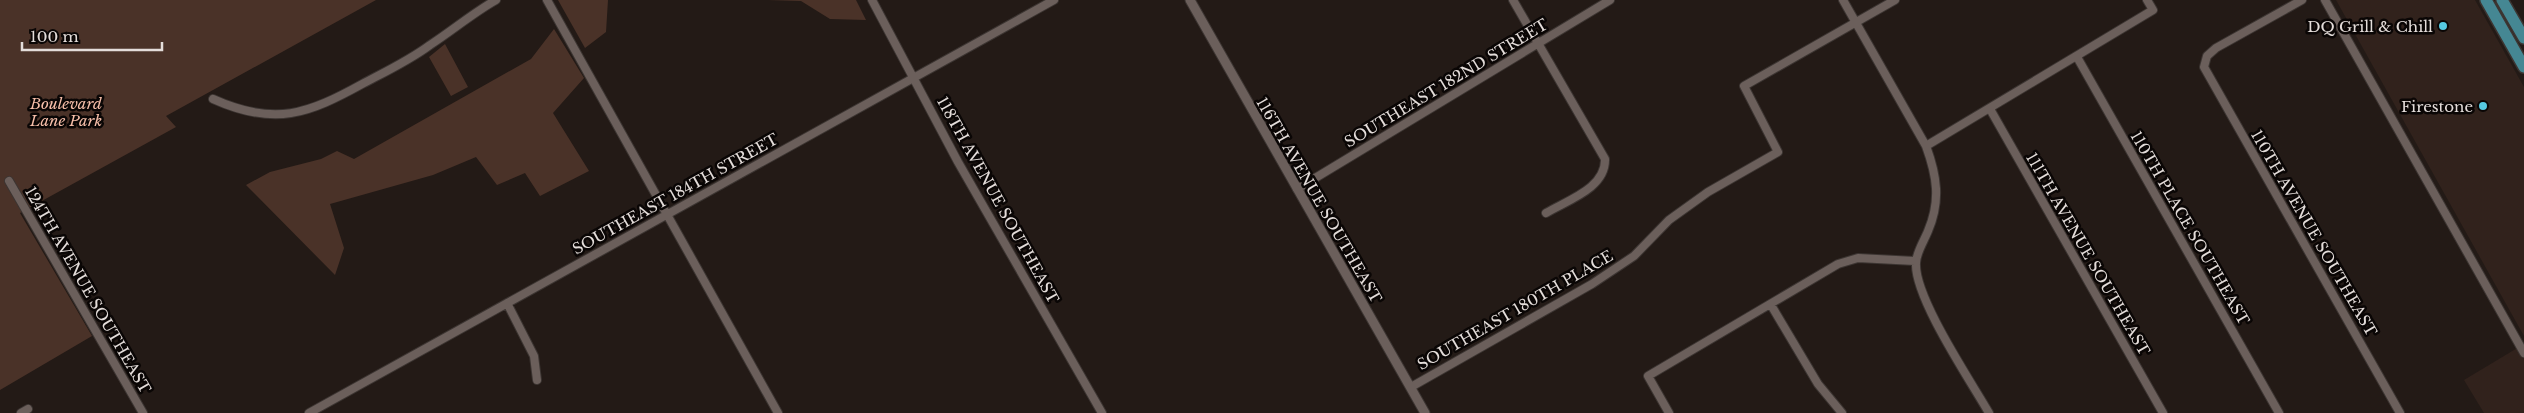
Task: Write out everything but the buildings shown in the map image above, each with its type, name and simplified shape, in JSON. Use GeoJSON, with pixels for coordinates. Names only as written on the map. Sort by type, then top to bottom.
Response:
{"type":"FeatureCollection","features":[{"type":"Feature","properties":{"kind":"main road"},"geometry":{"type":"LineString","coordinates":[[2486,0],[2523,65]]}},
{"type":"Feature","properties":{"kind":"main road"},"geometry":{"type":"LineString","coordinates":[[2502,0],[2524,38]]}},
{"type":"Feature","properties":{"kind":"street"},"geometry":{"type":"LineString","coordinates":[[214,99],[243,110],[268,114],[294,114],[312,110],[415,56],[473,13],[496,0]]}},
{"type":"Feature","properties":{"kind":"street"},"geometry":{"type":"LineString","coordinates":[[548,0],[778,413]]}},
{"type":"Feature","properties":{"kind":"street","name":"118TH AVENUE SOUTHEAST"},"geometry":{"type":"LineString","coordinates":[[872,0],[958,162],[1102,413]]}},
{"type":"Feature","properties":{"kind":"street","name":"SOUTHEAST 184TH STREET"},"geometry":{"type":"LineString","coordinates":[[309,413],[1054,0]]}},
{"type":"Feature","properties":{"kind":"street","name":"116TH AVENUE SOUTHEAST"},"geometry":{"type":"LineString","coordinates":[[1190,0],[1425,413]]}},
{"type":"Feature","properties":{"kind":"street"},"geometry":{"type":"LineString","coordinates":[[1514,0],[1605,159],[1605,166],[1598,182],[1546,213]]}},
{"type":"Feature","properties":{"kind":"street","name":"SOUTHEAST 182ND STREET"},"geometry":{"type":"LineString","coordinates":[[1296,189],[1610,0]]}},
{"type":"Feature","properties":{"kind":"street"},"geometry":{"type":"LineString","coordinates":[[1843,0],[1926,146],[1936,172],[1937,197],[1932,222],[1916,261],[1921,293],[1989,413]]}},
{"type":"Feature","properties":{"kind":"street"},"geometry":{"type":"LineString","coordinates":[[1856,23],[1895,0]]}},
{"type":"Feature","properties":{"kind":"street"},"geometry":{"type":"LineString","coordinates":[[1926,146],[2153,10],[2147,0]]}},
{"type":"Feature","properties":{"kind":"street","name":"110TH AVENUE SOUTHEAST"},"geometry":{"type":"LineString","coordinates":[[2302,0],[2216,48],[2207,56],[2204,68],[2400,413]]}},
{"type":"Feature","properties":{"kind":"street"},"geometry":{"type":"LineString","coordinates":[[2325,0],[2524,353]]}},
{"type":"Feature","properties":{"kind":"street","name":"SOUTHEAST 180TH PLACE"},"geometry":{"type":"LineString","coordinates":[[1411,387],[1592,284],[1634,256],[1669,220],[1700,198],[1778,152],[1744,86],[1856,23]]}},
{"type":"Feature","properties":{"kind":"street","name":"110TH PLACE SOUTHEAST"},"geometry":{"type":"LineString","coordinates":[[2077,57],[2279,413]]}},
{"type":"Feature","properties":{"kind":"street","name":"111TH AVENUE SOUTHEAST"},"geometry":{"type":"LineString","coordinates":[[1990,109],[2163,413]]}},
{"type":"Feature","properties":{"kind":"street","name":"124TH AVENUE SOUTHEAST"},"geometry":{"type":"LineString","coordinates":[[9,180],[143,413]]}},
{"type":"Feature","properties":{"kind":"street"},"geometry":{"type":"LineString","coordinates":[[1669,413],[1648,376],[1838,264],[1858,258],[1916,261]]}},
{"type":"Feature","properties":{"kind":"street"},"geometry":{"type":"LineString","coordinates":[[507,303],[534,356],[537,380]]}},
{"type":"Feature","properties":{"kind":"street"},"geometry":{"type":"LineString","coordinates":[[1771,305],[1818,384],[1842,413]]}},
{"type":"Feature","properties":{"kind":"shaded area"},"geometry":{"type":"Polygon","coordinates":[[[2336,0],[2475,0],[2524,87],[2524,336],[2336,0]]]}},
{"type":"Feature","properties":{"kind":"shaded area"},"geometry":{"type":"Polygon","coordinates":[[[2524,344],[2524,413],[2484,413],[2464,380],[2524,344]]]}},
{"type":"Feature","properties":{"kind":"green space","name":"Boulevard Lane Park"},"geometry":{"type":"Polygon","coordinates":[[[0,0],[376,0],[166,116],[176,127],[20,213],[92,336],[0,390],[0,0]]]}},
{"type":"Feature","properties":{"kind":"green space"},"geometry":{"type":"Polygon","coordinates":[[[558,0],[608,0],[606,32],[585,48],[558,0]]]}},
{"type":"Feature","properties":{"kind":"green space"},"geometry":{"type":"Polygon","coordinates":[[[768,0],[856,0],[866,20],[830,19],[801,1],[768,0]]]}},
{"type":"Feature","properties":{"kind":"green space"},"geometry":{"type":"Polygon","coordinates":[[[554,29],[584,78],[553,113],[589,171],[540,196],[525,173],[497,185],[476,157],[433,175],[330,204],[344,248],[335,275],[246,185],[270,172],[321,159],[337,151],[354,159],[531,59],[554,29]]]}},
{"type":"Feature","properties":{"kind":"green space"},"geometry":{"type":"Polygon","coordinates":[[[445,44],[468,87],[451,96],[429,57],[445,44]]]}},
{"type":"Feature","properties":{"kind":"place","name":"DQ Grill & Chill"},"geometry":{"type":"Point","coordinates":[2443,26]}},
{"type":"Feature","properties":{"kind":"place","name":"Firestone"},"geometry":{"type":"Point","coordinates":[2483,106]}}]}
